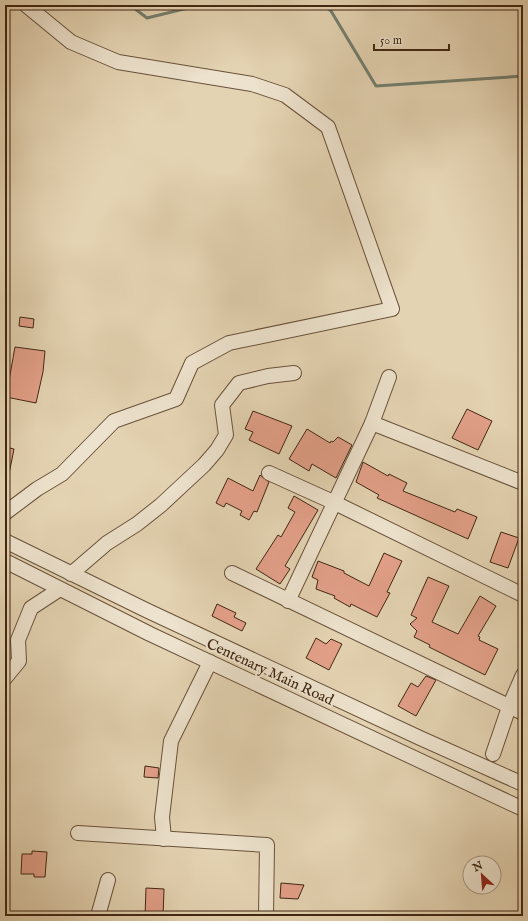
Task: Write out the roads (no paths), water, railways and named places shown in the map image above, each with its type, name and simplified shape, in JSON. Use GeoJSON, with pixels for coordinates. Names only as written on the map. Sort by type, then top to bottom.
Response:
{"type":"FeatureCollection","features":[{"type":"Feature","properties":{"kind":"street"},"geometry":{"type":"LineString","coordinates":[[5,512],[37,489],[62,474],[114,421],[176,399],[192,363],[223,346],[229,343],[392,309],[328,127],[285,95],[252,84],[118,62],[71,42],[26,5]]}},
{"type":"Feature","properties":{"kind":"street"},"geometry":{"type":"LineString","coordinates":[[71,574],[107,543],[137,524],[160,505],[208,460],[226,435],[222,405],[239,383],[268,376],[294,373]]}},
{"type":"Feature","properties":{"kind":"street"},"geometry":{"type":"LineString","coordinates":[[288,601],[333,502],[372,422],[389,377]]}},
{"type":"Feature","properties":{"kind":"street"},"geometry":{"type":"LineString","coordinates":[[372,422],[523,483]]}},
{"type":"Feature","properties":{"kind":"street"},"geometry":{"type":"LineString","coordinates":[[269,473],[333,502],[523,595]]}},
{"type":"Feature","properties":{"kind":"street","name":"Centenary Main Road"},"geometry":{"type":"LineString","coordinates":[[5,541],[148,611],[420,738],[523,784]]}},
{"type":"Feature","properties":{"kind":"street","name":"Centenary Main Road"},"geometry":{"type":"LineString","coordinates":[[5,561],[210,662],[523,809]]}},
{"type":"Feature","properties":{"kind":"street"},"geometry":{"type":"LineString","coordinates":[[232,573],[523,713]]}},
{"type":"Feature","properties":{"kind":"street"},"geometry":{"type":"LineString","coordinates":[[5,678],[19,661],[18,640],[31,608],[60,589]]}},
{"type":"Feature","properties":{"kind":"street"},"geometry":{"type":"LineString","coordinates":[[139,628],[148,611]]}},
{"type":"Feature","properties":{"kind":"street"},"geometry":{"type":"LineString","coordinates":[[164,839],[162,817],[171,741],[210,662]]}},
{"type":"Feature","properties":{"kind":"street"},"geometry":{"type":"LineString","coordinates":[[493,754],[509,707],[523,675]]}},
{"type":"Feature","properties":{"kind":"street"},"geometry":{"type":"LineString","coordinates":[[78,833],[267,845],[266,916]]}},
{"type":"Feature","properties":{"kind":"street"},"geometry":{"type":"LineString","coordinates":[[98,916],[108,880]]}},
{"type":"Feature","properties":{"kind":"waterway"},"geometry":{"type":"LineString","coordinates":[[130,5],[147,18],[200,5]]}},
{"type":"Feature","properties":{"kind":"waterway"},"geometry":{"type":"LineString","coordinates":[[324,5],[331,11],[376,86],[523,76]]}}]}
